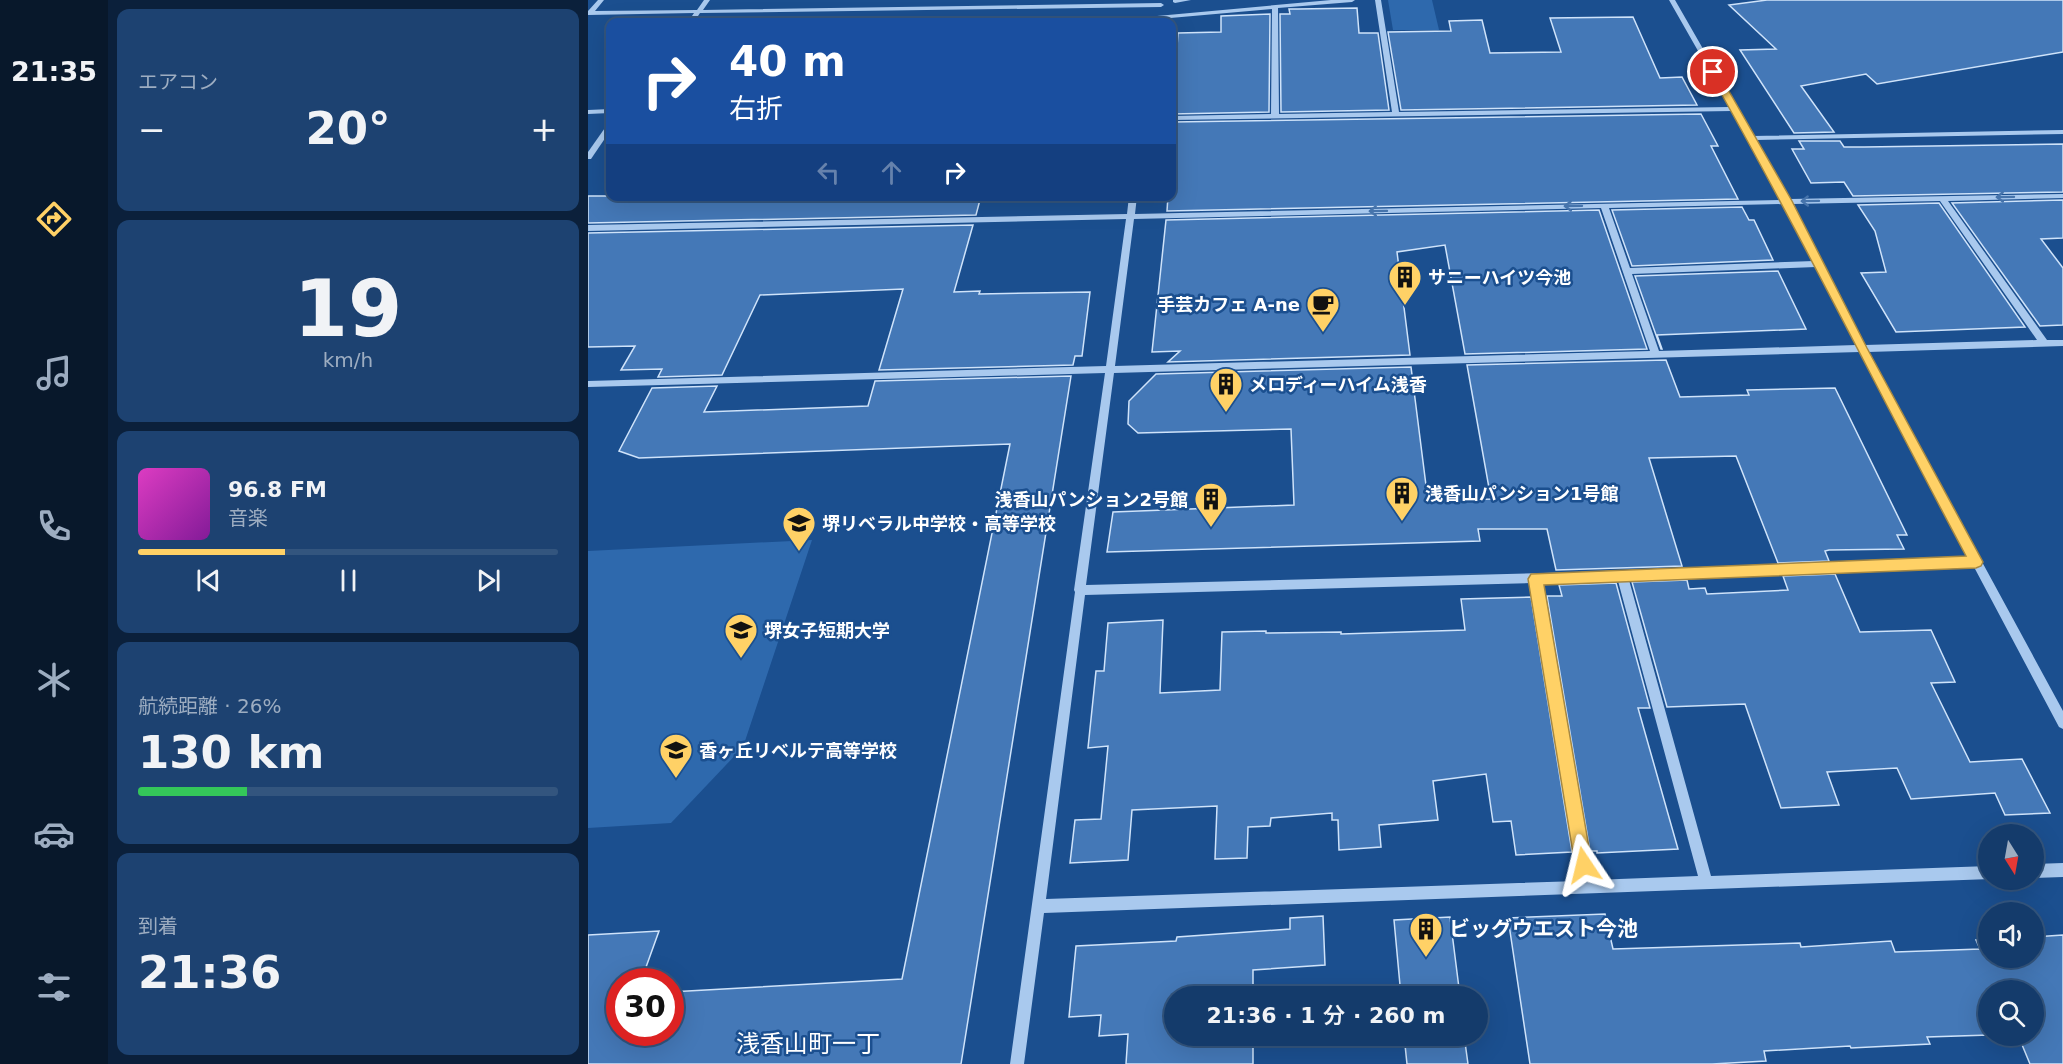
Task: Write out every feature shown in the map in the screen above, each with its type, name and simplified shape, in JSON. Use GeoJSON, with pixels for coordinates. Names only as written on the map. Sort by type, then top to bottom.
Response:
{"type":"FeatureCollection","features":[{"type":"Feature","properties":{"kind":"street"},"geometry":{"type":"LineString","coordinates":[[589,13],[601,0]]}},
{"type":"Feature","properties":{"kind":"street"},"geometry":{"type":"LineString","coordinates":[[694,18],[707,0]]}},
{"type":"Feature","properties":{"kind":"street"},"geometry":{"type":"LineString","coordinates":[[865,9],[870,0]]}},
{"type":"Feature","properties":{"kind":"street"},"geometry":{"type":"LineString","coordinates":[[1175,1],[1188,0]]}},
{"type":"Feature","properties":{"kind":"street"},"geometry":{"type":"LineString","coordinates":[[1176,18],[1352,0]]}},
{"type":"Feature","properties":{"kind":"street"},"geometry":{"type":"LineString","coordinates":[[1378,0],[1396,114]]}},
{"type":"Feature","properties":{"kind":"street"},"geometry":{"type":"LineString","coordinates":[[1672,0],[1787,201],[1862,348],[2063,723]]}},
{"type":"Feature","properties":{"kind":"street"},"geometry":{"type":"LineString","coordinates":[[589,13],[1161,3],[1158,18]]}},
{"type":"Feature","properties":{"kind":"street"},"geometry":{"type":"LineString","coordinates":[[1275,7],[1275,117]]}},
{"type":"Feature","properties":{"kind":"street"},"geometry":{"type":"LineString","coordinates":[[1176,118],[1734,109]]}},
{"type":"Feature","properties":{"kind":"street"},"geometry":{"type":"LineString","coordinates":[[588,112],[606,111]]}},
{"type":"Feature","properties":{"kind":"street"},"geometry":{"type":"LineString","coordinates":[[588,157],[606,132]]}},
{"type":"Feature","properties":{"kind":"street"},"geometry":{"type":"LineString","coordinates":[[1751,138],[2063,132]]}},
{"type":"Feature","properties":{"kind":"street"},"geometry":{"type":"LineString","coordinates":[[588,228],[2063,196]]}},
{"type":"Feature","properties":{"kind":"street"},"geometry":{"type":"LineString","coordinates":[[1942,198],[2044,343]]}},
{"type":"Feature","properties":{"kind":"street"},"geometry":{"type":"LineString","coordinates":[[1017,1064],[1132,201]]}},
{"type":"Feature","properties":{"kind":"street"},"geometry":{"type":"LineString","coordinates":[[1604,206],[1656,354]]}},
{"type":"Feature","properties":{"kind":"street"},"geometry":{"type":"LineString","coordinates":[[1627,271],[1819,264]]}},
{"type":"Feature","properties":{"kind":"street"},"geometry":{"type":"LineString","coordinates":[[588,384],[2063,343]]}},
{"type":"Feature","properties":{"kind":"street"},"geometry":{"type":"LineString","coordinates":[[1079,590],[1536,579],[1976,562]]}},
{"type":"Feature","properties":{"kind":"street"},"geometry":{"type":"LineString","coordinates":[[1622,576],[1706,882]]}},
{"type":"Feature","properties":{"kind":"street"},"geometry":{"type":"LineString","coordinates":[[1536,579],[1587,887]]}},
{"type":"Feature","properties":{"kind":"street"},"geometry":{"type":"LineString","coordinates":[[2044,871],[2063,870]]}},
{"type":"Feature","properties":{"kind":"street"},"geometry":{"type":"LineString","coordinates":[[1039,906],[1978,873]]}},
{"type":"Feature","properties":{"kind":"shaded area"},"geometry":{"type":"Polygon","coordinates":[[[1388,0],[1432,0],[1439,30],[1393,30],[1388,0]]]}},
{"type":"Feature","properties":{"kind":"shaded area"},"geometry":{"type":"Polygon","coordinates":[[[812,540],[743,747],[671,823],[588,828],[588,551],[812,540]]]}},
{"type":"Feature","properties":{"kind":"building"},"geometry":{"type":"Polygon","coordinates":[[[1767,0],[2063,0],[2063,52],[1877,84],[1866,74],[1801,86],[1834,132],[1794,133],[1740,50],[1776,49],[1729,5],[1767,0]]]}},
{"type":"Feature","properties":{"kind":"building"},"geometry":{"type":"Polygon","coordinates":[[[1357,8],[1359,33],[1378,33],[1389,110],[1281,112],[1280,14],[1290,14],[1289,9],[1357,8]]]}},
{"type":"Feature","properties":{"kind":"building"},"geometry":{"type":"Polygon","coordinates":[[[1270,14],[1269,112],[1176,114],[1178,33],[1221,32],[1221,16],[1270,14]]]}},
{"type":"Feature","properties":{"kind":"building"},"geometry":{"type":"Polygon","coordinates":[[[1633,17],[1660,78],[1682,77],[1697,105],[1401,110],[1388,32],[1451,31],[1449,21],[1482,20],[1490,53],[1561,52],[1550,18],[1633,17]]]}},
{"type":"Feature","properties":{"kind":"building"},"geometry":{"type":"Polygon","coordinates":[[[1701,114],[1718,146],[1711,146],[1738,199],[1167,211],[1168,201],[1176,201],[1176,122],[1701,114]]]}},
{"type":"Feature","properties":{"kind":"building"},"geometry":{"type":"Polygon","coordinates":[[[1799,141],[1840,141],[1844,147],[2063,144],[2063,192],[1853,196],[1844,182],[1811,183],[1792,149],[1804,149],[1799,141]]]}},
{"type":"Feature","properties":{"kind":"building"},"geometry":{"type":"Polygon","coordinates":[[[588,196],[606,196],[606,201],[980,201],[976,215],[588,223],[588,196]]]}},
{"type":"Feature","properties":{"kind":"building"},"geometry":{"type":"Polygon","coordinates":[[[2063,200],[2063,238],[2041,239],[2063,268],[2063,325],[2040,326],[1952,203],[2063,200]]]}},
{"type":"Feature","properties":{"kind":"building"},"geometry":{"type":"Polygon","coordinates":[[[1939,203],[2025,327],[1896,332],[1861,273],[1886,272],[1875,231],[1858,205],[1939,203]]]}},
{"type":"Feature","properties":{"kind":"building"},"geometry":{"type":"Polygon","coordinates":[[[1742,207],[1749,220],[1754,220],[1773,260],[1632,266],[1612,210],[1742,207]]]}},
{"type":"Feature","properties":{"kind":"building"},"geometry":{"type":"Polygon","coordinates":[[[1599,210],[1647,349],[1465,354],[1445,245],[1397,252],[1410,355],[1168,362],[1180,351],[1152,352],[1166,220],[1599,210]]]}},
{"type":"Feature","properties":{"kind":"building"},"geometry":{"type":"Polygon","coordinates":[[[973,225],[954,292],[980,291],[979,294],[1090,292],[1082,356],[1075,356],[1073,365],[879,370],[903,289],[760,295],[722,375],[658,377],[662,369],[621,370],[635,346],[588,347],[588,233],[973,225]]]}},
{"type":"Feature","properties":{"kind":"building"},"geometry":{"type":"Polygon","coordinates":[[[1778,271],[1806,329],[1657,335],[1662,349],[1635,276],[1778,271]]]}},
{"type":"Feature","properties":{"kind":"building"},"geometry":{"type":"Polygon","coordinates":[[[1666,360],[1680,397],[1749,395],[1747,390],[1835,388],[1907,535],[1897,535],[1904,549],[1829,550],[1825,551],[1829,561],[1778,563],[1736,456],[1649,458],[1682,566],[1556,570],[1547,529],[1478,529],[1480,541],[1107,552],[1113,512],[1294,505],[1291,429],[1138,433],[1128,424],[1129,401],[1156,374],[1411,367],[1428,501],[1491,499],[1467,365],[1666,360]]]}},
{"type":"Feature","properties":{"kind":"building"},"geometry":{"type":"Polygon","coordinates":[[[1071,376],[961,1064],[588,1064],[588,935],[659,931],[646,968],[606,968],[606,1046],[684,1046],[684,991],[902,979],[1010,444],[639,458],[619,451],[652,388],[717,386],[704,412],[868,406],[875,381],[1071,376]]]}},
{"type":"Feature","properties":{"kind":"building"},"geometry":{"type":"Polygon","coordinates":[[[1835,574],[1860,632],[1931,630],[1955,682],[1931,683],[1970,762],[2022,759],[2050,813],[2005,815],[1995,793],[1911,799],[1897,768],[1827,772],[1839,805],[1781,808],[1745,704],[1667,707],[1632,582],[1687,580],[1689,589],[1705,588],[1707,594],[1788,590],[1783,576],[1835,574]]]}},
{"type":"Feature","properties":{"kind":"building"},"geometry":{"type":"Polygon","coordinates":[[[1616,583],[1650,708],[1638,708],[1678,849],[1597,853],[1597,851],[1590,851],[1547,596],[1562,596],[1559,585],[1616,583]]]}},
{"type":"Feature","properties":{"kind":"building"},"geometry":{"type":"Polygon","coordinates":[[[1531,597],[1572,852],[1516,855],[1511,821],[1493,822],[1486,774],[1433,781],[1438,820],[1379,825],[1381,847],[1339,850],[1338,820],[1332,820],[1332,813],[1271,818],[1270,826],[1248,827],[1247,858],[1215,859],[1217,806],[1132,810],[1128,860],[1070,863],[1075,820],[1101,819],[1108,746],[1088,748],[1096,671],[1104,671],[1108,623],[1163,620],[1160,693],[1220,690],[1222,632],[1341,632],[1341,634],[1465,630],[1461,599],[1531,597]]]}},
{"type":"Feature","properties":{"kind":"building"},"geometry":{"type":"Polygon","coordinates":[[[1605,914],[1613,949],[1800,943],[1801,947],[1891,941],[1895,952],[1978,949],[1978,968],[2044,968],[2044,936],[2063,935],[2063,1064],[2030,1064],[2023,1046],[2044,1046],[2044,980],[1978,980],[1978,1035],[1927,1037],[1930,1044],[1764,1051],[1766,1061],[1712,1064],[1530,1064],[1508,918],[1605,914]]]}},
{"type":"Feature","properties":{"kind":"building"},"geometry":{"type":"Polygon","coordinates":[[[1323,916],[1325,965],[1253,970],[1253,986],[1164,986],[1164,1046],[1253,1046],[1253,1064],[1126,1064],[1128,1034],[1099,1036],[1101,1015],[1069,1017],[1076,946],[1176,941],[1177,937],[1290,929],[1290,918],[1323,916]]]}},
{"type":"Feature","properties":{"kind":"building","name":"ビッグウエスト今池"},"geometry":{"type":"Polygon","coordinates":[[[1450,917],[1459,986],[1400,986],[1394,920],[1450,917]]]}},
{"type":"Feature","properties":{"kind":"building"},"geometry":{"type":"Polygon","coordinates":[[[1405,1046],[1466,1046],[1468,1064],[1407,1064],[1405,1046]]]}},
{"type":"Feature","properties":{"kind":"place","name":"サニーハイツ今池"},"geometry":{"type":"Point","coordinates":[1405,306]}},
{"type":"Feature","properties":{"kind":"place","name":"手芸カフェ A-ne"},"geometry":{"type":"Point","coordinates":[1323,333]}},
{"type":"Feature","properties":{"kind":"place","name":"メロディーハイム浅香"},"geometry":{"type":"Point","coordinates":[1226,413]}},
{"type":"Feature","properties":{"kind":"place","name":"浅香山パンション1号館"},"geometry":{"type":"Point","coordinates":[1402,522]}},
{"type":"Feature","properties":{"kind":"place","name":"浅香山パンション2号館"},"geometry":{"type":"Point","coordinates":[1211,528]}},
{"type":"Feature","properties":{"kind":"place","name":"堺リベラル中学校・高等学校"},"geometry":{"type":"Point","coordinates":[799,552]}},
{"type":"Feature","properties":{"kind":"place","name":"堺女子短期大学"},"geometry":{"type":"Point","coordinates":[741,659]}},
{"type":"Feature","properties":{"kind":"place","name":"香ヶ丘リベルテ高等学校"},"geometry":{"type":"Point","coordinates":[676,779]}},
{"type":"Feature","properties":{"kind":"place","name":"ビッグウエスト今池"},"geometry":{"type":"Point","coordinates":[1426,958]}},
{"type":"Feature","properties":{"kind":"district","name":"浅香山町一丁"},"geometry":{"type":"Point","coordinates":[808,1044]}},
{"type":"Feature","properties":{"kind":"route"},"geometry":{"type":"LineString","coordinates":[[1584,865],[1536,579],[1976,562],[1787,201],[1713,72]]}}]}
